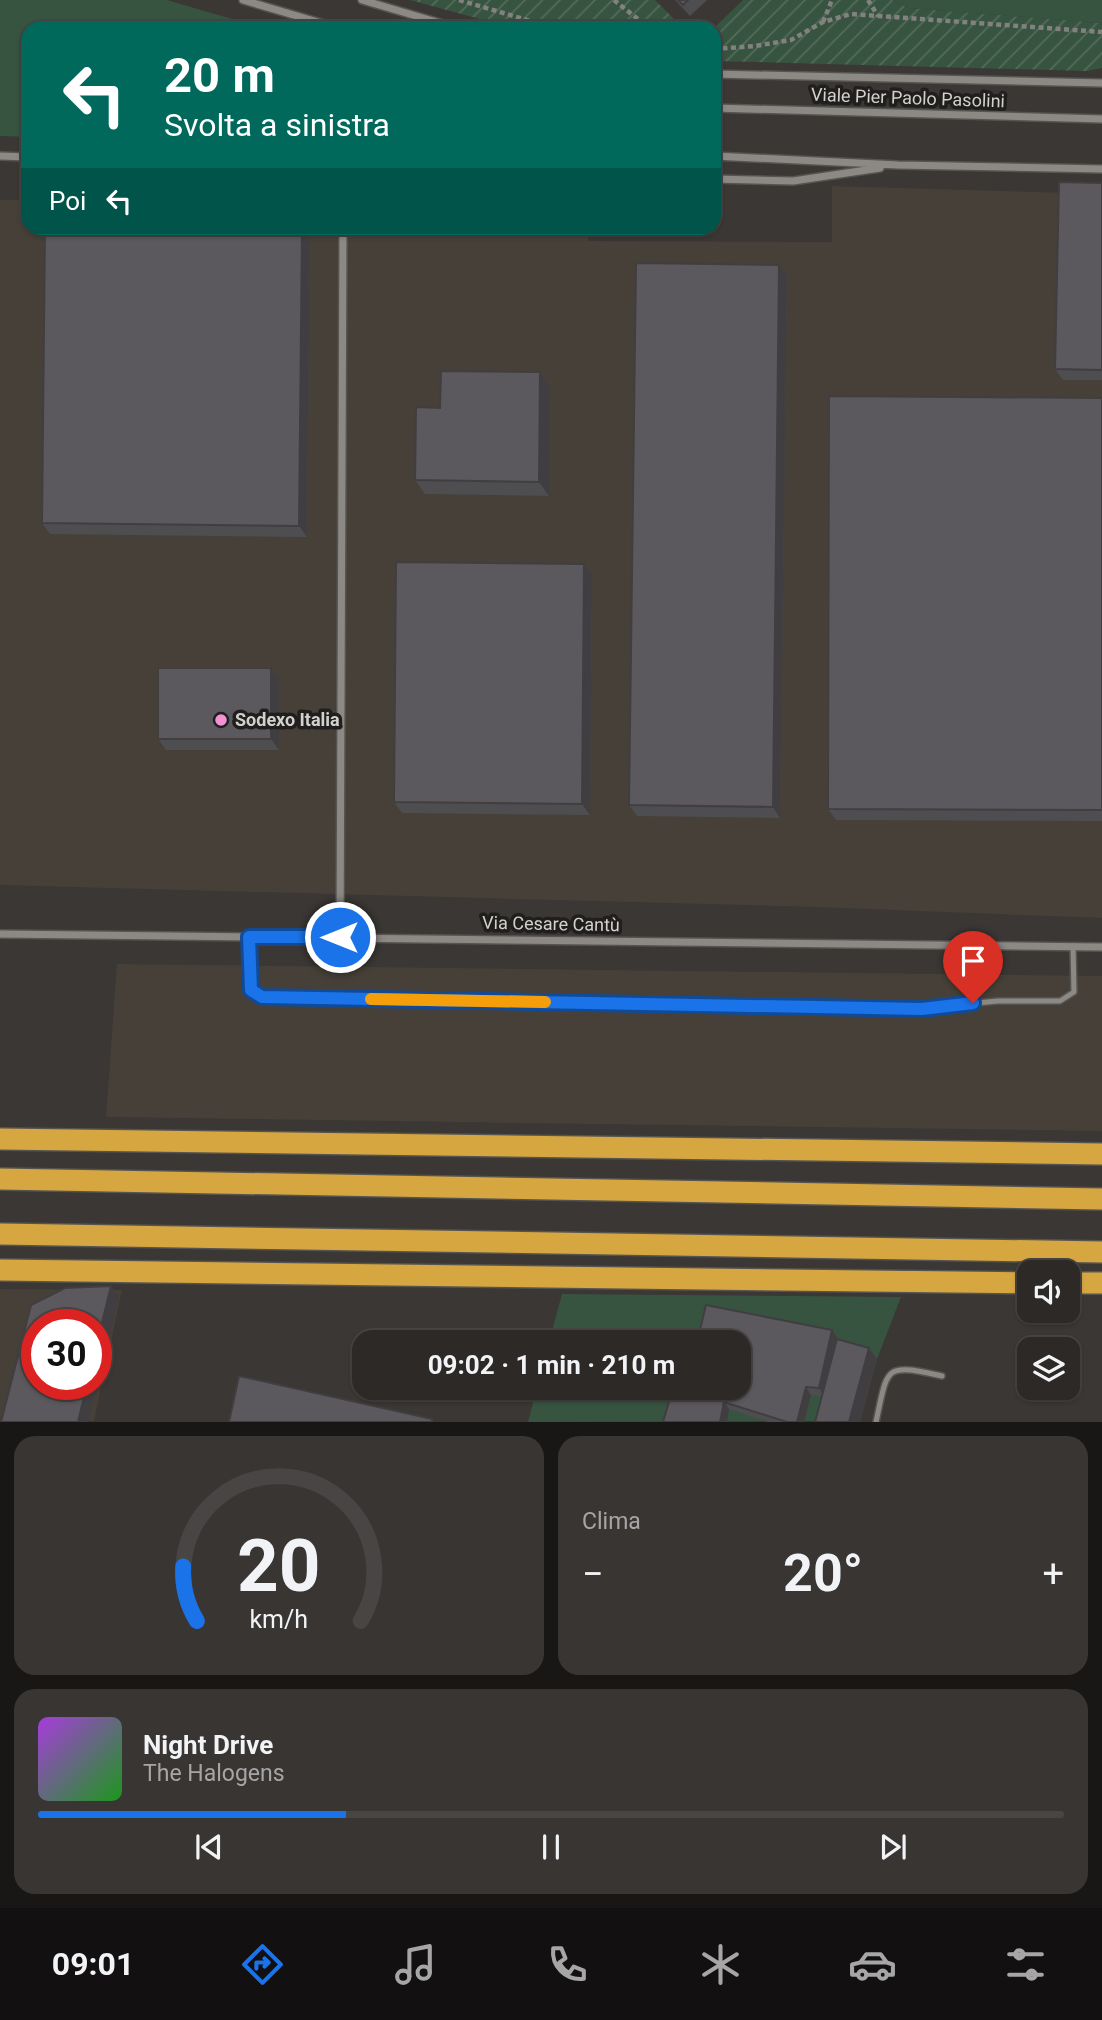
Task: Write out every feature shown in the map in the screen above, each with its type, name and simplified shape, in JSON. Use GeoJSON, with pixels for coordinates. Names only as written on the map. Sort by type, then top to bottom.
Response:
{"type":"FeatureCollection","features":[{"type":"Feature","properties":{"kind":"highway"},"geometry":{"type":"LineString","coordinates":[[0,1139],[1102,1154]]}},
{"type":"Feature","properties":{"kind":"highway"},"geometry":{"type":"LineString","coordinates":[[0,1179],[1102,1199]]}},
{"type":"Feature","properties":{"kind":"highway"},"geometry":{"type":"LineString","coordinates":[[0,1234],[1102,1252]]}},
{"type":"Feature","properties":{"kind":"highway"},"geometry":{"type":"LineString","coordinates":[[0,1270],[1017,1283]]}},
{"type":"Feature","properties":{"kind":"highway"},"geometry":{"type":"LineString","coordinates":[[1080,1283],[1102,1283]]}},
{"type":"Feature","properties":{"kind":"street"},"geometry":{"type":"LineString","coordinates":[[243,0],[314,21]]}},
{"type":"Feature","properties":{"kind":"street"},"geometry":{"type":"LineString","coordinates":[[362,0],[433,21]]}},
{"type":"Feature","properties":{"kind":"street","name":"Viale Pier Paolo Pasolini"},"geometry":{"type":"LineString","coordinates":[[721,74],[1102,83]]}},
{"type":"Feature","properties":{"kind":"street","name":"Viale Pier Paolo Pasolini"},"geometry":{"type":"LineString","coordinates":[[721,108],[1102,119]]}},
{"type":"Feature","properties":{"kind":"street"},"geometry":{"type":"LineString","coordinates":[[0,156],[21,157]]}},
{"type":"Feature","properties":{"kind":"street"},"geometry":{"type":"LineString","coordinates":[[721,156],[898,165],[1102,169]]}},
{"type":"Feature","properties":{"kind":"street"},"geometry":{"type":"LineString","coordinates":[[721,179],[793,181],[898,165]]}},
{"type":"Feature","properties":{"kind":"street"},"geometry":{"type":"LineString","coordinates":[[340,937],[343,235]]}},
{"type":"Feature","properties":{"kind":"street","name":"Via Cesare Cantù"},"geometry":{"type":"LineString","coordinates":[[0,934],[1102,947]]}},
{"type":"Feature","properties":{"kind":"lane"},"geometry":{"type":"LineString","coordinates":[[249,937],[251,990],[262,997],[922,1009],[998,1001],[1060,1000],[1074,992],[1073,946]]}},
{"type":"Feature","properties":{"kind":"lane"},"geometry":{"type":"LineString","coordinates":[[876,1422],[885,1383],[892,1373],[906,1368],[942,1376]]}},
{"type":"Feature","properties":{"kind":"path"},"geometry":{"type":"LineString","coordinates":[[459,0],[532,21]]}},
{"type":"Feature","properties":{"kind":"path"},"geometry":{"type":"LineString","coordinates":[[614,0],[640,21]]}},
{"type":"Feature","properties":{"kind":"path"},"geometry":{"type":"LineString","coordinates":[[823,22],[832,0]]}},
{"type":"Feature","properties":{"kind":"path"},"geometry":{"type":"LineString","coordinates":[[868,0],[878,16]]}},
{"type":"Feature","properties":{"kind":"path"},"geometry":{"type":"LineString","coordinates":[[721,48],[791,40],[823,22],[851,14],[1102,32]]}},
{"type":"Feature","properties":{"kind":"shaded area"},"geometry":{"type":"Polygon","coordinates":[[[832,186],[1102,194],[1102,918],[815,907],[0,885],[0,200],[21,200],[21,235],[588,235],[588,241],[832,242],[832,186]]]}},
{"type":"Feature","properties":{"kind":"shaded area"},"geometry":{"type":"Polygon","coordinates":[[[117,964],[1102,976],[1102,1131],[106,1117],[117,964]]]}},
{"type":"Feature","properties":{"kind":"shaded area"},"geometry":{"type":"Polygon","coordinates":[[[0,1289],[122,1290],[112,1337],[112,1309],[21,1309],[21,1400],[98,1400],[94,1421],[0,1422],[0,1289]]]}},
{"type":"Feature","properties":{"kind":"green space"},"geometry":{"type":"Polygon","coordinates":[[[0,0],[167,0],[239,21],[21,21],[21,137],[0,136],[0,0]]]}},
{"type":"Feature","properties":{"kind":"green space"},"geometry":{"type":"Polygon","coordinates":[[[410,0],[655,0],[676,21],[487,21],[410,0]]]}},
{"type":"Feature","properties":{"kind":"green space"},"geometry":{"type":"Polygon","coordinates":[[[743,0],[892,0],[908,8],[1102,23],[1102,68],[1087,71],[721,61],[721,21],[743,0]]]}},
{"type":"Feature","properties":{"kind":"green space"},"geometry":{"type":"Polygon","coordinates":[[[892,0],[1102,0],[1102,23],[908,8],[892,0]]]}},
{"type":"Feature","properties":{"kind":"green space"},"geometry":{"type":"Polygon","coordinates":[[[562,1294],[901,1297],[877,1359],[845,1350],[826,1421],[528,1422],[534,1400],[751,1400],[751,1330],[552,1330],[562,1294]]]}},
{"type":"Feature","properties":{"kind":"building"},"geometry":{"type":"Polygon","coordinates":[[[1059,182],[1102,183],[1102,370],[1055,369],[1059,182]]]}},
{"type":"Feature","properties":{"kind":"building"},"geometry":{"type":"Polygon","coordinates":[[[45,235],[302,235],[299,526],[42,523],[45,235]]]}},
{"type":"Feature","properties":{"kind":"building"},"geometry":{"type":"Polygon","coordinates":[[[636,263],[779,265],[773,807],[629,805],[636,263]]]}},
{"type":"Feature","properties":{"kind":"building"},"geometry":{"type":"Polygon","coordinates":[[[441,371],[540,372],[539,482],[415,480],[416,407],[440,408],[441,371]]]}},
{"type":"Feature","properties":{"kind":"building"},"geometry":{"type":"Polygon","coordinates":[[[829,396],[1102,398],[1102,810],[828,809],[829,396]]]}},
{"type":"Feature","properties":{"kind":"building"},"geometry":{"type":"Polygon","coordinates":[[[396,562],[584,564],[582,804],[394,802],[396,562]]]}},
{"type":"Feature","properties":{"kind":"building"},"geometry":{"type":"Polygon","coordinates":[[[158,668],[271,668],[271,739],[158,739],[158,668]]]}},
{"type":"Feature","properties":{"kind":"building"},"geometry":{"type":"Polygon","coordinates":[[[111,1286],[105,1309],[30,1309],[31,1305],[65,1288],[111,1286]]]}},
{"type":"Feature","properties":{"kind":"building"},"geometry":{"type":"Polygon","coordinates":[[[706,1305],[832,1330],[819,1388],[806,1387],[797,1422],[787,1422],[724,1402],[751,1400],[751,1330],[700,1330],[706,1305]]]}},
{"type":"Feature","properties":{"kind":"building"},"geometry":{"type":"Polygon","coordinates":[[[837,1339],[869,1348],[849,1422],[815,1422],[837,1339]]]}},
{"type":"Feature","properties":{"kind":"building"},"geometry":{"type":"Polygon","coordinates":[[[21,1344],[21,1400],[83,1400],[78,1422],[1,1422],[21,1344]]]}},
{"type":"Feature","properties":{"kind":"building"},"geometry":{"type":"Polygon","coordinates":[[[239,1376],[432,1419],[432,1422],[229,1422],[239,1376]]]}},
{"type":"Feature","properties":{"kind":"building"},"geometry":{"type":"Polygon","coordinates":[[[669,1400],[724,1402],[720,1422],[663,1422],[669,1400]]]}},
{"type":"Feature","properties":{"kind":"slow traffic"},"geometry":{"type":"LineString","coordinates":[[371,999],[545,1002]]}},
{"type":"Feature","properties":{"kind":"place","name":"Sodexo Italia"},"geometry":{"type":"Point","coordinates":[221,720]}},
{"type":"Feature","properties":{"kind":"route"},"geometry":{"type":"LineString","coordinates":[[340,937],[249,937],[251,990],[262,997],[922,1009],[973,1003]]}}]}
